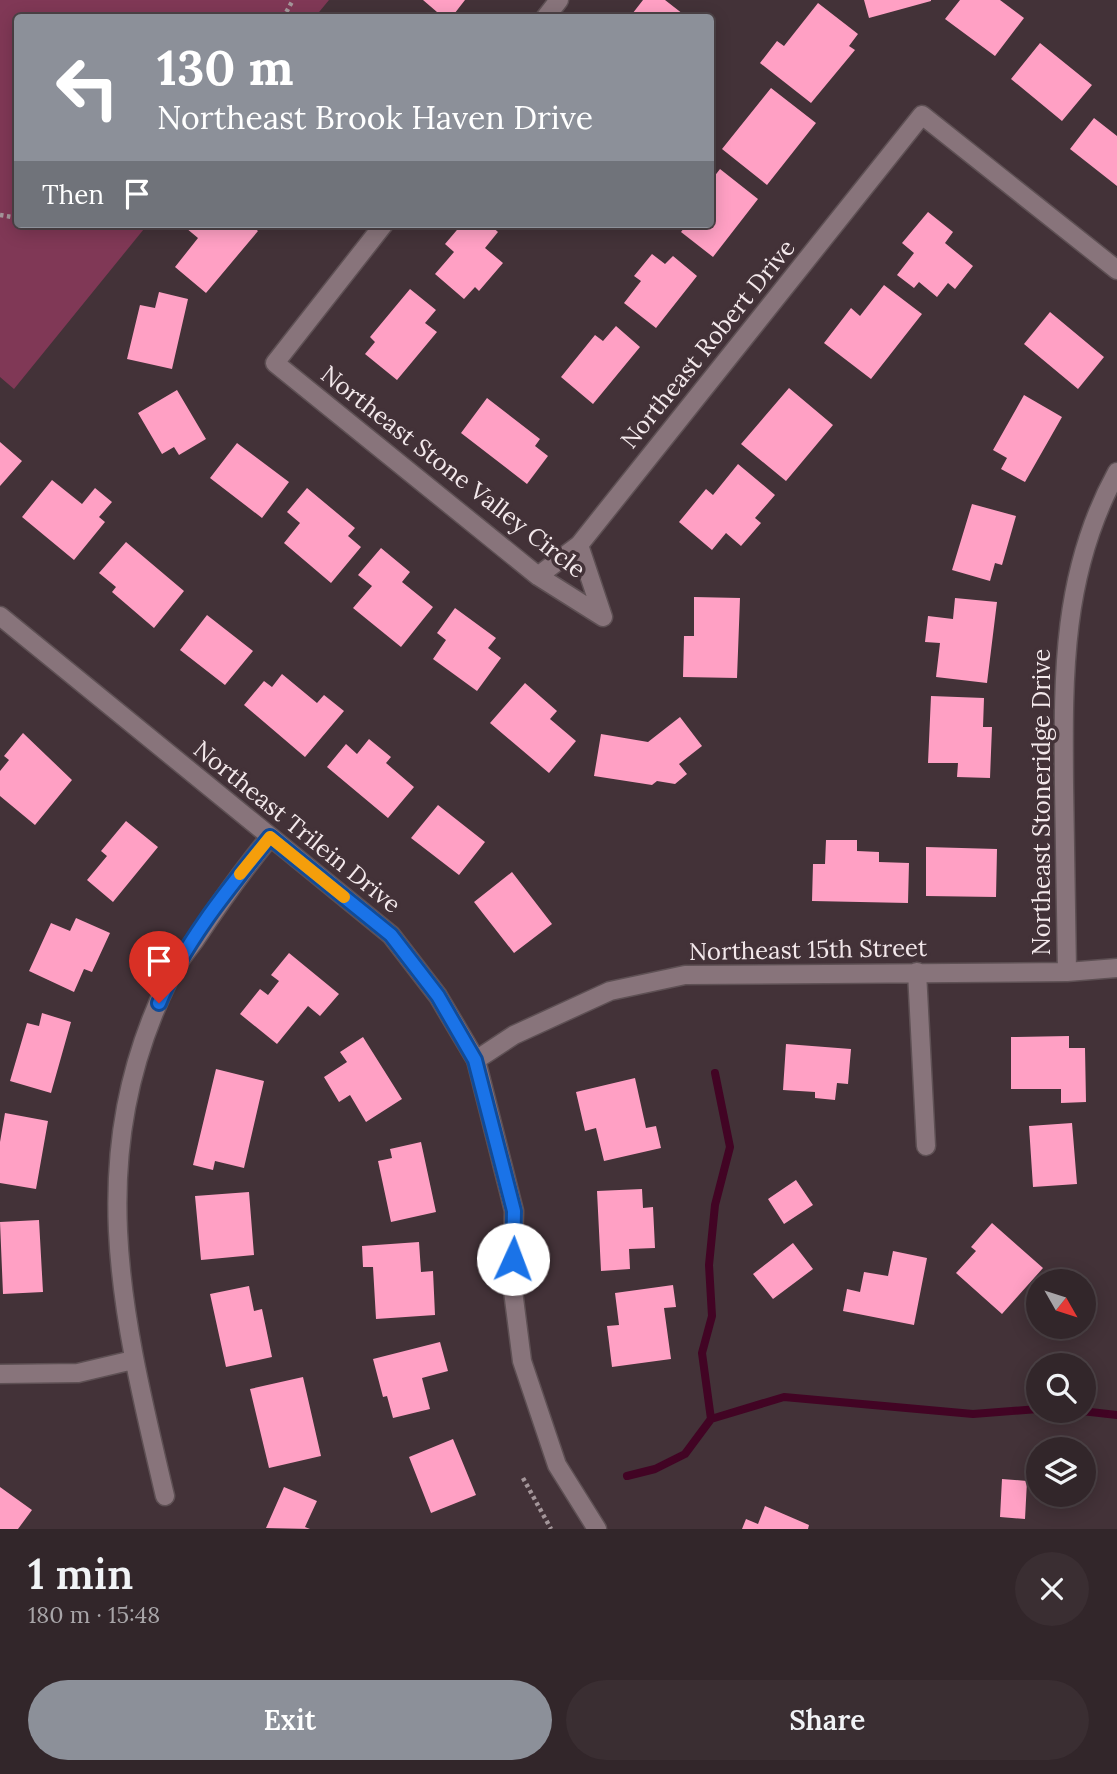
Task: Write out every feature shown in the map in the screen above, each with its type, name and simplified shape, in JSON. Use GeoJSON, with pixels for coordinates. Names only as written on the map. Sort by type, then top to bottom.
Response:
{"type":"FeatureCollection","features":[{"type":"Feature","properties":{"kind":"street"},"geometry":{"type":"LineString","coordinates":[[548,14],[559,0]]}},
{"type":"Feature","properties":{"kind":"street","name":"Northeast Robert Drive"},"geometry":{"type":"LineString","coordinates":[[538,576],[579,545],[922,115],[1117,270]]}},
{"type":"Feature","properties":{"kind":"street","name":"Northeast Stone Valley Circle"},"geometry":{"type":"LineString","coordinates":[[381,228],[275,363],[538,576],[603,617],[579,545]]}},
{"type":"Feature","properties":{"kind":"street","name":"Northeast Stoneridge Drive"},"geometry":{"type":"LineString","coordinates":[[1067,972],[1063,695],[1066,640],[1074,589],[1088,538],[1117,472]]}},
{"type":"Feature","properties":{"kind":"street","name":"Northeast Trilein Drive"},"geometry":{"type":"LineString","coordinates":[[0,616],[391,935],[438,996],[475,1060],[514,1211],[512,1283],[522,1361],[557,1465],[597,1529]]}},
{"type":"Feature","properties":{"kind":"street"},"geometry":{"type":"LineString","coordinates":[[165,1496],[133,1360],[117,1254],[118,1151],[137,1054],[170,977],[234,881],[270,837]]}},
{"type":"Feature","properties":{"kind":"street","name":"Northeast 15th Street"},"geometry":{"type":"LineString","coordinates":[[475,1060],[514,1035],[610,991],[685,975],[1067,972],[1117,968]]}},
{"type":"Feature","properties":{"kind":"street"},"geometry":{"type":"LineString","coordinates":[[917,972],[926,1146]]}},
{"type":"Feature","properties":{"kind":"street"},"geometry":{"type":"LineString","coordinates":[[0,1374],[78,1373],[133,1360]]}},
{"type":"Feature","properties":{"kind":"path"},"geometry":{"type":"LineString","coordinates":[[523,1478],[551,1529]]}},
{"type":"Feature","properties":{"kind":"shaded area"},"geometry":{"type":"Polygon","coordinates":[[[0,0],[329,0],[317,14],[14,14],[14,228],[145,228],[14,389],[0,377],[0,0]]]}},
{"type":"Feature","properties":{"kind":"building"},"geometry":{"type":"Polygon","coordinates":[[[423,0],[465,0],[454,14],[439,14],[423,0]]]}},
{"type":"Feature","properties":{"kind":"building"},"geometry":{"type":"Polygon","coordinates":[[[643,0],[665,0],[683,14],[632,14],[643,0]]]}},
{"type":"Feature","properties":{"kind":"building"},"geometry":{"type":"Polygon","coordinates":[[[864,0],[931,0],[931,1],[869,18],[864,0]]]}},
{"type":"Feature","properties":{"kind":"building"},"geometry":{"type":"Polygon","coordinates":[[[960,0],[1000,0],[1024,18],[995,56],[945,19],[960,0]]]}},
{"type":"Feature","properties":{"kind":"building"},"geometry":{"type":"Polygon","coordinates":[[[818,3],[858,34],[849,46],[855,50],[811,103],[760,63],[777,41],[784,46],[818,3]]]}},
{"type":"Feature","properties":{"kind":"building"},"geometry":{"type":"Polygon","coordinates":[[[1040,43],[1092,85],[1062,121],[1011,79],[1040,43]]]}},
{"type":"Feature","properties":{"kind":"building"},"geometry":{"type":"Polygon","coordinates":[[[771,88],[816,123],[767,185],[722,149],[771,88]]]}},
{"type":"Feature","properties":{"kind":"building"},"geometry":{"type":"Polygon","coordinates":[[[1094,118],[1117,136],[1117,186],[1070,149],[1094,118]]]}},
{"type":"Feature","properties":{"kind":"building"},"geometry":{"type":"Polygon","coordinates":[[[720,169],[758,199],[713,257],[681,232],[684,228],[714,228],[714,177],[720,169]]]}},
{"type":"Feature","properties":{"kind":"building"},"geometry":{"type":"Polygon","coordinates":[[[928,212],[953,232],[945,243],[973,266],[955,289],[948,283],[937,297],[919,282],[914,288],[897,275],[914,253],[902,243],[928,212]]]}},
{"type":"Feature","properties":{"kind":"building"},"geometry":{"type":"Polygon","coordinates":[[[186,228],[255,228],[258,231],[206,293],[175,267],[198,238],[186,228]]]}},
{"type":"Feature","properties":{"kind":"building"},"geometry":{"type":"Polygon","coordinates":[[[459,228],[494,228],[498,232],[485,248],[503,263],[479,291],[475,287],[464,299],[435,274],[454,252],[445,244],[459,228]]]}},
{"type":"Feature","properties":{"kind":"building"},"geometry":{"type":"Polygon","coordinates":[[[652,254],[665,264],[673,256],[697,276],[656,328],[624,303],[641,281],[634,276],[652,254]]]}},
{"type":"Feature","properties":{"kind":"building"},"geometry":{"type":"Polygon","coordinates":[[[884,285],[922,314],[871,379],[824,343],[851,308],[860,316],[884,285]]]}},
{"type":"Feature","properties":{"kind":"building"},"geometry":{"type":"Polygon","coordinates":[[[410,289],[436,310],[425,323],[437,332],[397,380],[365,354],[375,342],[370,337],[410,289]]]}},
{"type":"Feature","properties":{"kind":"building"},"geometry":{"type":"Polygon","coordinates":[[[159,292],[188,299],[172,369],[127,359],[140,305],[155,308],[159,292]]]}},
{"type":"Feature","properties":{"kind":"building"},"geometry":{"type":"Polygon","coordinates":[[[1050,312],[1104,357],[1078,389],[1024,344],[1050,312]]]}},
{"type":"Feature","properties":{"kind":"building"},"geometry":{"type":"Polygon","coordinates":[[[616,326],[640,347],[593,404],[561,377],[595,335],[603,341],[616,326]]]}},
{"type":"Feature","properties":{"kind":"building"},"geometry":{"type":"Polygon","coordinates":[[[789,388],[833,425],[786,481],[741,444],[789,388]]]}},
{"type":"Feature","properties":{"kind":"building"},"geometry":{"type":"Polygon","coordinates":[[[177,390],[206,439],[179,455],[174,447],[162,454],[138,413],[177,390]]]}},
{"type":"Feature","properties":{"kind":"building"},"geometry":{"type":"Polygon","coordinates":[[[1024,395],[1062,417],[1025,482],[1001,469],[1007,458],[993,450],[1024,395]]]}},
{"type":"Feature","properties":{"kind":"building"},"geometry":{"type":"Polygon","coordinates":[[[487,398],[540,439],[535,446],[548,456],[527,484],[461,433],[487,398]]]}},
{"type":"Feature","properties":{"kind":"building"},"geometry":{"type":"Polygon","coordinates":[[[0,442],[22,461],[0,486],[0,442]]]}},
{"type":"Feature","properties":{"kind":"building"},"geometry":{"type":"Polygon","coordinates":[[[237,443],[289,482],[262,518],[210,478],[237,443]]]}},
{"type":"Feature","properties":{"kind":"building"},"geometry":{"type":"Polygon","coordinates":[[[738,464],[775,495],[755,518],[761,523],[741,546],[726,533],[712,550],[679,522],[706,489],[713,495],[738,464]]]}},
{"type":"Feature","properties":{"kind":"building"},"geometry":{"type":"Polygon","coordinates":[[[52,480],[82,504],[95,488],[112,502],[99,517],[105,522],[74,560],[22,517],[52,480]]]}},
{"type":"Feature","properties":{"kind":"building"},"geometry":{"type":"Polygon","coordinates":[[[307,488],[355,528],[348,536],[361,547],[331,583],[284,543],[300,523],[287,512],[307,488]]]}},
{"type":"Feature","properties":{"kind":"building"},"geometry":{"type":"Polygon","coordinates":[[[972,504],[1016,516],[1002,565],[995,563],[990,581],[952,570],[972,504]]]}},
{"type":"Feature","properties":{"kind":"building"},"geometry":{"type":"Polygon","coordinates":[[[126,542],[184,591],[154,628],[112,592],[116,587],[99,573],[126,542]]]}},
{"type":"Feature","properties":{"kind":"building"},"geometry":{"type":"Polygon","coordinates":[[[381,548],[410,572],[402,582],[433,607],[401,647],[353,608],[372,586],[358,575],[381,548]]]}},
{"type":"Feature","properties":{"kind":"building"},"geometry":{"type":"Polygon","coordinates":[[[694,597],[740,598],[737,678],[683,677],[684,636],[694,636],[694,597]]]}},
{"type":"Feature","properties":{"kind":"building"},"geometry":{"type":"Polygon","coordinates":[[[955,598],[997,602],[987,683],[936,677],[940,643],[925,642],[928,616],[953,619],[955,598]]]}},
{"type":"Feature","properties":{"kind":"building"},"geometry":{"type":"Polygon","coordinates":[[[455,608],[496,638],[488,648],[501,658],[477,691],[433,659],[446,640],[437,633],[455,608]]]}},
{"type":"Feature","properties":{"kind":"building"},"geometry":{"type":"Polygon","coordinates":[[[207,615],[253,651],[225,685],[180,650],[207,615]]]}},
{"type":"Feature","properties":{"kind":"building"},"geometry":{"type":"Polygon","coordinates":[[[282,674],[317,703],[324,695],[344,711],[305,757],[244,705],[264,681],[272,687],[282,674]]]}},
{"type":"Feature","properties":{"kind":"building"},"geometry":{"type":"Polygon","coordinates":[[[525,683],[557,711],[550,719],[576,741],[549,773],[490,723],[525,683]]]}},
{"type":"Feature","properties":{"kind":"building"},"geometry":{"type":"Polygon","coordinates":[[[931,696],[984,698],[983,727],[992,727],[990,778],[957,777],[958,763],[928,763],[931,696]]]}},
{"type":"Feature","properties":{"kind":"building"},"geometry":{"type":"Polygon","coordinates":[[[680,717],[702,746],[679,764],[687,774],[675,784],[657,781],[652,785],[594,776],[601,734],[648,742],[680,717]]]}},
{"type":"Feature","properties":{"kind":"building"},"geometry":{"type":"Polygon","coordinates":[[[23,733],[72,780],[35,825],[0,796],[0,771],[9,760],[4,756],[23,733]]]}},
{"type":"Feature","properties":{"kind":"building"},"geometry":{"type":"Polygon","coordinates":[[[369,739],[391,757],[386,763],[414,787],[388,818],[327,767],[346,744],[357,754],[369,739]]]}},
{"type":"Feature","properties":{"kind":"building"},"geometry":{"type":"Polygon","coordinates":[[[438,805],[485,842],[459,875],[411,838],[438,805]]]}},
{"type":"Feature","properties":{"kind":"building"},"geometry":{"type":"Polygon","coordinates":[[[126,821],[158,847],[113,902],[87,880],[107,856],[101,851],[126,821]]]}},
{"type":"Feature","properties":{"kind":"building"},"geometry":{"type":"Polygon","coordinates":[[[826,840],[857,840],[857,851],[879,852],[879,862],[909,863],[908,903],[812,901],[813,864],[825,864],[826,840]]]}},
{"type":"Feature","properties":{"kind":"building"},"geometry":{"type":"Polygon","coordinates":[[[926,847],[997,849],[996,897],[926,896],[926,847]]]}},
{"type":"Feature","properties":{"kind":"building"},"geometry":{"type":"Polygon","coordinates":[[[512,872],[552,924],[514,953],[474,902],[512,872]]]}},
{"type":"Feature","properties":{"kind":"building"},"geometry":{"type":"Polygon","coordinates":[[[76,918],[110,933],[92,972],[84,969],[74,992],[29,971],[51,923],[70,931],[76,918]]]}},
{"type":"Feature","properties":{"kind":"building"},"geometry":{"type":"Polygon","coordinates":[[[289,953],[339,994],[320,1016],[308,1006],[277,1044],[240,1014],[260,989],[268,995],[279,981],[271,975],[289,953]]]}},
{"type":"Feature","properties":{"kind":"building"},"geometry":{"type":"Polygon","coordinates":[[[42,1013],[71,1022],[51,1093],[10,1081],[27,1023],[39,1026],[42,1013]]]}},
{"type":"Feature","properties":{"kind":"building"},"geometry":{"type":"Polygon","coordinates":[[[1069,1036],[1069,1048],[1085,1048],[1086,1102],[1061,1103],[1061,1089],[1011,1089],[1011,1037],[1069,1036]]]}},
{"type":"Feature","properties":{"kind":"building"},"geometry":{"type":"Polygon","coordinates":[[[363,1037],[402,1099],[366,1122],[350,1095],[339,1102],[324,1077],[347,1062],[340,1052],[363,1037]]]}},
{"type":"Feature","properties":{"kind":"building"},"geometry":{"type":"Polygon","coordinates":[[[786,1044],[851,1049],[848,1084],[837,1083],[835,1100],[815,1098],[815,1092],[783,1090],[786,1044]]]}},
{"type":"Feature","properties":{"kind":"building"},"geometry":{"type":"Polygon","coordinates":[[[216,1069],[264,1081],[244,1168],[215,1161],[213,1170],[193,1165],[216,1069]]]}},
{"type":"Feature","properties":{"kind":"building"},"geometry":{"type":"Polygon","coordinates":[[[635,1078],[646,1128],[656,1126],[661,1148],[604,1161],[596,1128],[585,1131],[576,1092],[635,1078]]]}},
{"type":"Feature","properties":{"kind":"building"},"geometry":{"type":"Polygon","coordinates":[[[5,1113],[48,1121],[36,1189],[0,1183],[0,1142],[5,1113]]]}},
{"type":"Feature","properties":{"kind":"building"},"geometry":{"type":"Polygon","coordinates":[[[1072,1123],[1077,1184],[1033,1187],[1029,1126],[1072,1123]]]}},
{"type":"Feature","properties":{"kind":"building"},"geometry":{"type":"Polygon","coordinates":[[[421,1142],[436,1212],[391,1222],[378,1161],[392,1158],[390,1149],[421,1142]]]}},
{"type":"Feature","properties":{"kind":"building"},"geometry":{"type":"Polygon","coordinates":[[[796,1180],[813,1205],[784,1224],[768,1199],[796,1180]]]}},
{"type":"Feature","properties":{"kind":"building"},"geometry":{"type":"Polygon","coordinates":[[[642,1189],[643,1208],[653,1207],[655,1248],[629,1249],[630,1269],[601,1271],[597,1191],[642,1189]]]}},
{"type":"Feature","properties":{"kind":"building"},"geometry":{"type":"Polygon","coordinates":[[[249,1192],[254,1255],[201,1260],[195,1196],[249,1192]]]}},
{"type":"Feature","properties":{"kind":"building"},"geometry":{"type":"Polygon","coordinates":[[[39,1220],[43,1292],[3,1294],[0,1222],[39,1220]]]}},
{"type":"Feature","properties":{"kind":"building"},"geometry":{"type":"Polygon","coordinates":[[[992,1223],[1043,1268],[1026,1269],[1026,1287],[1002,1314],[956,1273],[976,1251],[971,1247],[992,1223]]]}},
{"type":"Feature","properties":{"kind":"building"},"geometry":{"type":"Polygon","coordinates":[[[419,1242],[421,1272],[433,1271],[435,1315],[376,1319],[373,1267],[363,1267],[362,1246],[419,1242]]]}},
{"type":"Feature","properties":{"kind":"building"},"geometry":{"type":"Polygon","coordinates":[[[793,1243],[813,1269],[773,1299],[753,1274],[793,1243]]]}},
{"type":"Feature","properties":{"kind":"building"},"geometry":{"type":"Polygon","coordinates":[[[893,1251],[927,1258],[914,1325],[843,1311],[847,1289],[860,1292],[864,1272],[888,1276],[893,1251]]]}},
{"type":"Feature","properties":{"kind":"building"},"geometry":{"type":"Polygon","coordinates":[[[673,1285],[676,1307],[664,1308],[671,1359],[612,1367],[607,1326],[619,1325],[615,1293],[673,1285]]]}},
{"type":"Feature","properties":{"kind":"building"},"geometry":{"type":"Polygon","coordinates":[[[249,1286],[254,1311],[262,1309],[272,1357],[226,1367],[210,1294],[249,1286]]]}},
{"type":"Feature","properties":{"kind":"building"},"geometry":{"type":"Polygon","coordinates":[[[440,1342],[448,1371],[422,1378],[430,1409],[393,1418],[387,1396],[383,1397],[373,1359],[440,1342]]]}},
{"type":"Feature","properties":{"kind":"building"},"geometry":{"type":"Polygon","coordinates":[[[303,1377],[321,1456],[269,1468],[250,1389],[303,1377]]]}},
{"type":"Feature","properties":{"kind":"building"},"geometry":{"type":"Polygon","coordinates":[[[453,1439],[476,1495],[431,1513],[409,1457],[453,1439]]]}},
{"type":"Feature","properties":{"kind":"building"},"geometry":{"type":"Polygon","coordinates":[[[1002,1479],[1026,1481],[1025,1519],[1000,1517],[1002,1479]]]}},
{"type":"Feature","properties":{"kind":"building"},"geometry":{"type":"Polygon","coordinates":[[[0,1487],[32,1510],[18,1529],[0,1529],[0,1487]]]}},
{"type":"Feature","properties":{"kind":"building"},"geometry":{"type":"Polygon","coordinates":[[[284,1487],[317,1501],[305,1527],[310,1529],[266,1528],[284,1487]]]}},
{"type":"Feature","properties":{"kind":"building"},"geometry":{"type":"Polygon","coordinates":[[[765,1506],[809,1525],[808,1529],[742,1529],[746,1519],[758,1524],[765,1506]]]}},
{"type":"Feature","properties":{"kind":"waterway"},"geometry":{"type":"LineString","coordinates":[[711,1419],[702,1353],[712,1316],[709,1265],[715,1205],[730,1147],[715,1073]]}},
{"type":"Feature","properties":{"kind":"waterway"},"geometry":{"type":"LineString","coordinates":[[627,1476],[655,1469],[685,1454],[711,1419],[784,1397],[973,1414],[1026,1410]]}},
{"type":"Feature","properties":{"kind":"waterway"},"geometry":{"type":"LineString","coordinates":[[1096,1413],[1117,1415]]}},
{"type":"Feature","properties":{"kind":"slow traffic"},"geometry":{"type":"LineString","coordinates":[[240,874],[270,837],[344,897]]}},
{"type":"Feature","properties":{"kind":"route"},"geometry":{"type":"LineString","coordinates":[[159,1003],[182,958],[234,881],[270,837],[391,935],[438,996],[475,1060],[494,1125],[514,1211],[513,1259]]}}]}
